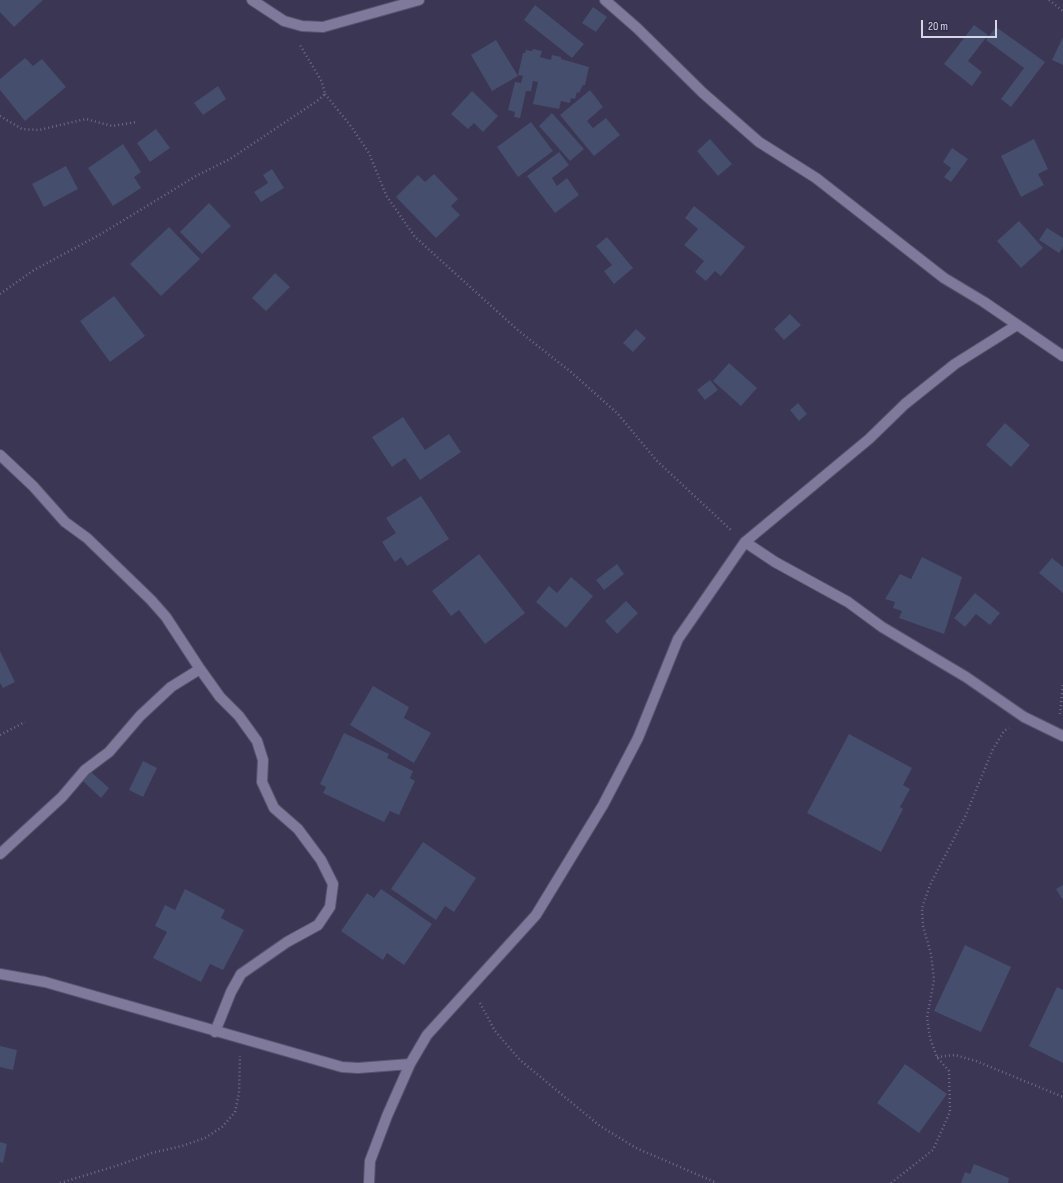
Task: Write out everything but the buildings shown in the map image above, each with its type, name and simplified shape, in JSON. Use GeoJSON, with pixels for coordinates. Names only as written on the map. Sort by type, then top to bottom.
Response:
{"type":"FeatureCollection","features":[{"type":"Feature","properties":{"kind":"street"},"geometry":{"type":"LineString","coordinates":[[252,0],[284,21],[302,26],[323,27],[419,0]]}},
{"type":"Feature","properties":{"kind":"street"},"geometry":{"type":"LineString","coordinates":[[605,0],[637,28],[703,93],[759,142],[816,178],[944,278],[984,302],[1063,356]]}},
{"type":"Feature","properties":{"kind":"street"},"geometry":{"type":"LineString","coordinates":[[369,1183],[370,1162],[387,1116],[410,1064],[427,1035],[536,915],[600,812],[638,738],[678,639],[745,542],[870,439],[905,404],[955,364],[1017,325]]}},
{"type":"Feature","properties":{"kind":"street"},"geometry":{"type":"LineString","coordinates":[[0,455],[32,486],[65,522],[87,538],[151,600],[166,617],[220,697],[239,716],[257,741],[263,760],[262,782],[274,808],[298,829],[321,860],[333,884],[330,907],[318,925],[287,942],[241,974],[231,992],[215,1032]]}},
{"type":"Feature","properties":{"kind":"street"},"geometry":{"type":"LineString","coordinates":[[745,542],[775,562],[848,602],[882,627],[966,677],[1024,717],[1060,734]]}},
{"type":"Feature","properties":{"kind":"street"},"geometry":{"type":"LineString","coordinates":[[0,854],[62,797],[85,770],[109,752],[140,716],[171,687],[200,669]]}},
{"type":"Feature","properties":{"kind":"street"},"geometry":{"type":"LineString","coordinates":[[0,974],[45,982],[215,1032],[342,1067],[358,1068],[410,1064]]}},
{"type":"Feature","properties":{"kind":"path"},"geometry":{"type":"LineString","coordinates":[[1049,0],[1063,11]]}},
{"type":"Feature","properties":{"kind":"path"},"geometry":{"type":"LineString","coordinates":[[284,21],[317,72],[322,82],[324,94],[350,125],[369,153],[386,195],[415,237],[520,332],[570,372],[618,414],[657,461],[745,542]]}},
{"type":"Feature","properties":{"kind":"path"},"geometry":{"type":"LineString","coordinates":[[0,294],[34,270],[101,234],[196,176],[230,159],[284,124],[324,94]]}},
{"type":"Feature","properties":{"kind":"path"},"geometry":{"type":"LineString","coordinates":[[0,116],[22,129],[39,130],[86,119],[112,126],[136,122]]}},
{"type":"Feature","properties":{"kind":"path"},"geometry":{"type":"LineString","coordinates":[[1060,734],[1063,683]]}},
{"type":"Feature","properties":{"kind":"path"},"geometry":{"type":"LineString","coordinates":[[891,1183],[933,1150],[950,1112],[949,1071],[937,1057],[930,1038],[927,1018],[934,980],[931,954],[923,926],[922,908],[930,885],[965,817],[993,749],[1004,731],[1024,717]]}},
{"type":"Feature","properties":{"kind":"path"},"geometry":{"type":"LineString","coordinates":[[0,735],[25,722]]}},
{"type":"Feature","properties":{"kind":"path"},"geometry":{"type":"LineString","coordinates":[[471,985],[495,1031],[520,1060],[600,1126],[636,1148],[717,1183]]}},
{"type":"Feature","properties":{"kind":"path"},"geometry":{"type":"LineString","coordinates":[[60,1183],[152,1153],[182,1146],[205,1138],[222,1127],[235,1112],[239,1093],[240,1039]]}},
{"type":"Feature","properties":{"kind":"path"},"geometry":{"type":"LineString","coordinates":[[937,1057],[955,1055],[976,1061],[1063,1096]]}}]}
